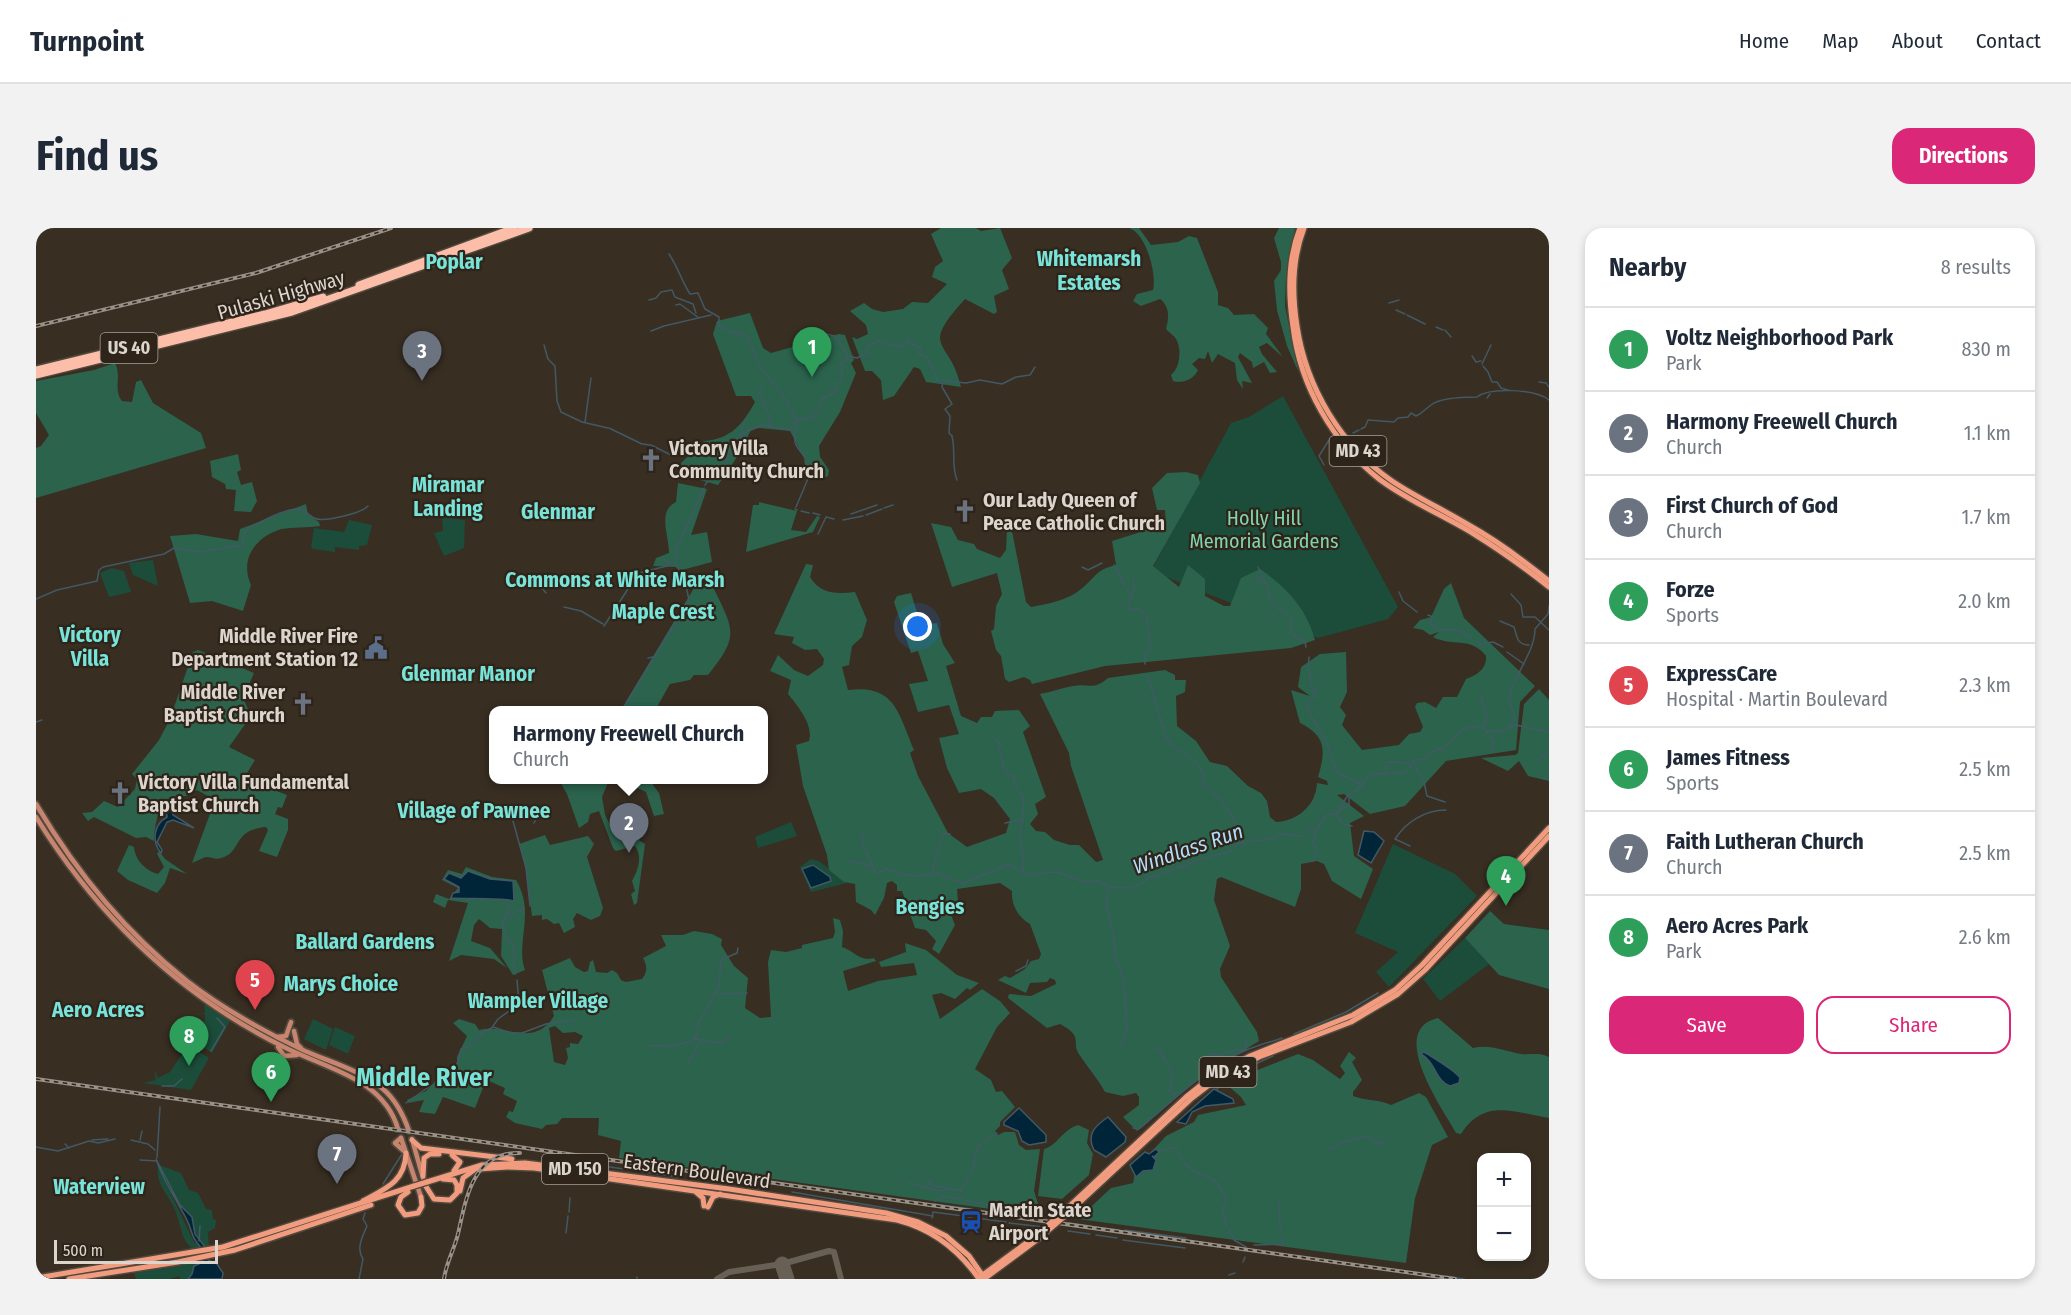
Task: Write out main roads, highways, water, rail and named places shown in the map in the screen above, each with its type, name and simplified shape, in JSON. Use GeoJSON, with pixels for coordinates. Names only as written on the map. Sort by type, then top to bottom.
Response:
{"type":"FeatureCollection","features":[{"type":"Feature","properties":{"kind":"highway","name":"Pulaski Highway"},"geometry":{"type":"LineString","coordinates":[[36,370],[303,304],[514,228]]}},
{"type":"Feature","properties":{"kind":"highway","name":"Pulaski Highway"},"geometry":{"type":"LineString","coordinates":[[36,375],[292,312],[529,228]]}},
{"type":"Feature","properties":{"kind":"main road","name":"MD 43"},"geometry":{"type":"LineString","coordinates":[[1300,228],[1292,256],[1290,303],[1303,364],[1334,432],[1365,466],[1408,497],[1472,533],[1549,587]]}},
{"type":"Feature","properties":{"kind":"main road","name":"MD 43"},"geometry":{"type":"LineString","coordinates":[[1303,364],[1294,304],[1296,260],[1304,228]]}},
{"type":"Feature","properties":{"kind":"main road","name":"MD 43"},"geometry":{"type":"LineString","coordinates":[[1308,377],[1338,428],[1376,469],[1411,494],[1502,545],[1548,580]]}},
{"type":"Feature","properties":{"kind":"main road"},"geometry":{"type":"LineString","coordinates":[[1472,533],[1486,539],[1548,580]]}},
{"type":"Feature","properties":{"kind":"main road"},"geometry":{"type":"LineString","coordinates":[[36,804],[80,872],[143,943],[214,1000],[301,1052],[372,1089],[389,1108],[398,1129]]}},
{"type":"Feature","properties":{"kind":"main road"},"geometry":{"type":"LineString","coordinates":[[36,817],[81,885],[123,932],[195,995],[278,1047],[284,1056],[301,1052],[381,1088],[401,1110],[409,1131]]}},
{"type":"Feature","properties":{"kind":"main road","name":"MD 43"},"geometry":{"type":"LineString","coordinates":[[1063,1215],[1186,1097],[1211,1077],[1255,1053],[1353,1015],[1395,990],[1416,971],[1549,829]]}},
{"type":"Feature","properties":{"kind":"main road","name":"MD 43"},"geometry":{"type":"LineString","coordinates":[[983,1278],[1002,1266],[1036,1238],[1218,1078],[1258,1057],[1356,1020],[1398,994],[1420,975],[1486,904],[1520,862],[1549,836]]}},
{"type":"Feature","properties":{"kind":"main road"},"geometry":{"type":"LineString","coordinates":[[277,1037],[286,1036],[291,1022]]}},
{"type":"Feature","properties":{"kind":"main road"},"geometry":{"type":"LineString","coordinates":[[294,1032],[301,1052]]}},
{"type":"Feature","properties":{"kind":"main road"},"geometry":{"type":"LineString","coordinates":[[401,1138],[395,1143],[406,1153],[422,1197],[422,1206],[418,1213],[405,1215],[398,1205],[401,1197],[412,1189]]}},
{"type":"Feature","properties":{"kind":"main road"},"geometry":{"type":"LineString","coordinates":[[412,1140],[421,1148],[525,1163]]}},
{"type":"Feature","properties":{"kind":"main road"},"geometry":{"type":"LineString","coordinates":[[412,1140],[423,1176],[434,1199],[450,1200],[457,1193],[458,1185],[445,1177]]}},
{"type":"Feature","properties":{"kind":"main road"},"geometry":{"type":"LineString","coordinates":[[348,1208],[394,1184],[404,1169],[406,1153]]}},
{"type":"Feature","properties":{"kind":"main road"},"geometry":{"type":"LineString","coordinates":[[423,1176],[424,1158],[435,1153],[454,1156],[460,1160],[459,1168],[445,1177]]}},
{"type":"Feature","properties":{"kind":"main road"},"geometry":{"type":"LineString","coordinates":[[499,1163],[537,1166],[577,1174],[607,1173]]}},
{"type":"Feature","properties":{"kind":"main road","name":"Eastern Boulevard"},"geometry":{"type":"LineString","coordinates":[[36,1278],[104,1274],[260,1243],[445,1177],[499,1163],[525,1163],[607,1173],[906,1218],[946,1236],[973,1261],[983,1278]]}},
{"type":"Feature","properties":{"kind":"main road","name":"Eastern Boulevard"},"geometry":{"type":"LineString","coordinates":[[445,1177],[474,1170],[516,1167],[875,1216],[909,1223],[932,1234],[950,1246],[983,1278]]}},
{"type":"Feature","properties":{"kind":"main road"},"geometry":{"type":"LineString","coordinates":[[459,1195],[464,1178],[474,1170]]}},
{"type":"Feature","properties":{"kind":"main road","name":"Eastern Boulevard"},"geometry":{"type":"LineString","coordinates":[[210,1253],[412,1189]]}},
{"type":"Feature","properties":{"kind":"main road"},"geometry":{"type":"LineString","coordinates":[[683,1189],[700,1194],[706,1207],[713,1197],[721,1194]]}},
{"type":"Feature","properties":{"kind":"main road"},"geometry":{"type":"LineString","coordinates":[[708,1192],[712,1190],[780,1198]]}},
{"type":"Feature","properties":{"kind":"main road","name":"MD 43"},"geometry":{"type":"LineString","coordinates":[[983,1278],[1006,1258],[1036,1238]]}},
{"type":"Feature","properties":{"kind":"main road","name":"Eastern Boulevard"},"geometry":{"type":"LineString","coordinates":[[70,1276],[200,1255]]}},
{"type":"Feature","properties":{"kind":"main road"},"geometry":{"type":"LineString","coordinates":[[973,1261],[986,1270],[1006,1258]]}},
{"type":"Feature","properties":{"kind":"main road"},"geometry":{"type":"LineString","coordinates":[[990,1279],[1002,1266]]}},
{"type":"Feature","properties":{"kind":"main road"},"geometry":{"type":"LineString","coordinates":[[104,1274],[117,1279]]}},
{"type":"Feature","properties":{"kind":"main road"},"geometry":{"type":"LineString","coordinates":[[51,1279],[70,1276]]}},
{"type":"Feature","properties":{"kind":"water"},"geometry":{"type":"Polygon","coordinates":[[[169,802],[173,815],[194,828],[173,820],[167,822],[157,842],[162,850],[161,853],[156,843],[155,833],[159,824],[167,817],[166,807],[169,802]]]}},
{"type":"Feature","properties":{"kind":"water"},"geometry":{"type":"Polygon","coordinates":[[[1364,831],[1374,832],[1384,841],[1371,863],[1358,855],[1364,831]]]}},
{"type":"Feature","properties":{"kind":"water"},"geometry":{"type":"Polygon","coordinates":[[[813,865],[830,877],[831,881],[811,888],[802,869],[813,865]]]}},
{"type":"Feature","properties":{"kind":"water"},"geometry":{"type":"Polygon","coordinates":[[[468,871],[490,879],[513,881],[514,901],[451,898],[453,893],[459,892],[459,887],[444,879],[449,873],[461,878],[468,871]]]}},
{"type":"Feature","properties":{"kind":"water"},"geometry":{"type":"Polygon","coordinates":[[[1424,1052],[1454,1072],[1460,1078],[1459,1083],[1450,1086],[1445,1084],[1426,1057],[1421,1054],[1424,1052]]]}},
{"type":"Feature","properties":{"kind":"water"},"geometry":{"type":"Polygon","coordinates":[[[1214,1089],[1233,1099],[1234,1103],[1205,1106],[1192,1112],[1186,1124],[1177,1122],[1214,1089]]]}},
{"type":"Feature","properties":{"kind":"water"},"geometry":{"type":"Polygon","coordinates":[[[1019,1108],[1046,1135],[1046,1142],[1029,1145],[1022,1141],[1018,1131],[1004,1125],[1004,1122],[1019,1108]]]}},
{"type":"Feature","properties":{"kind":"water"},"geometry":{"type":"Polygon","coordinates":[[[1108,1117],[1126,1137],[1125,1142],[1106,1157],[1094,1150],[1091,1135],[1096,1127],[1108,1117]]]}},
{"type":"Feature","properties":{"kind":"water"},"geometry":{"type":"Polygon","coordinates":[[[1156,1149],[1159,1152],[1154,1157],[1152,1156],[1156,1160],[1153,1170],[1143,1171],[1136,1177],[1130,1165],[1145,1152],[1149,1154],[1156,1149]]]}},
{"type":"Feature","properties":{"kind":"water"},"geometry":{"type":"Polygon","coordinates":[[[156,1159],[180,1205],[192,1217],[195,1234],[206,1248],[208,1260],[217,1264],[223,1273],[222,1279],[188,1279],[194,1266],[201,1263],[202,1249],[194,1238],[156,1159]]]}},
{"type":"Feature","properties":{"kind":"waterway"},"geometry":{"type":"LineString","coordinates":[[669,254],[690,294],[698,293],[705,309],[719,317],[719,326],[727,331],[747,336],[759,365],[786,400],[796,420]]}},
{"type":"Feature","properties":{"kind":"waterway"},"geometry":{"type":"LineString","coordinates":[[649,300],[656,298],[661,292],[672,290],[675,297],[693,304],[696,313]]}},
{"type":"Feature","properties":{"kind":"waterway"},"geometry":{"type":"LineString","coordinates":[[1389,303],[1399,300]]}},
{"type":"Feature","properties":{"kind":"waterway"},"geometry":{"type":"LineString","coordinates":[[676,305],[680,304],[699,318]]}},
{"type":"Feature","properties":{"kind":"waterway"},"geometry":{"type":"LineString","coordinates":[[1396,310],[1405,314]]}},
{"type":"Feature","properties":{"kind":"waterway"},"geometry":{"type":"LineString","coordinates":[[651,331],[711,315]]}},
{"type":"Feature","properties":{"kind":"waterway"},"geometry":{"type":"LineString","coordinates":[[1407,315],[1425,324]]}},
{"type":"Feature","properties":{"kind":"waterway"},"geometry":{"type":"LineString","coordinates":[[1436,327],[1443,330]]}},
{"type":"Feature","properties":{"kind":"waterway"},"geometry":{"type":"LineString","coordinates":[[820,330],[821,333],[835,336],[848,355]]}},
{"type":"Feature","properties":{"kind":"waterway"},"geometry":{"type":"LineString","coordinates":[[1445,330],[1451,337]]}},
{"type":"Feature","properties":{"kind":"waterway"},"geometry":{"type":"LineString","coordinates":[[906,336],[908,342],[921,348],[919,354],[928,358],[937,380],[966,383],[980,380],[1002,384],[1016,377],[1030,375],[1035,367]]}},
{"type":"Feature","properties":{"kind":"waterway"},"geometry":{"type":"LineString","coordinates":[[742,434],[762,425],[790,430],[795,420],[811,418],[813,413],[819,411],[822,398],[837,391],[836,384],[843,378],[841,363],[847,360],[848,356],[857,358],[867,353],[868,346],[878,341],[900,347],[907,343]]}},
{"type":"Feature","properties":{"kind":"waterway"},"geometry":{"type":"LineString","coordinates":[[544,345],[548,359],[555,366],[557,401],[561,412],[582,422],[608,428]]}},
{"type":"Feature","properties":{"kind":"waterway"},"geometry":{"type":"LineString","coordinates":[[1482,364],[1491,345]]}},
{"type":"Feature","properties":{"kind":"waterway"},"geometry":{"type":"LineString","coordinates":[[1472,356],[1476,362],[1481,361]]}},
{"type":"Feature","properties":{"kind":"waterway"},"geometry":{"type":"LineString","coordinates":[[1483,366],[1492,382],[1497,382],[1501,388],[1508,390]]}},
{"type":"Feature","properties":{"kind":"waterway"},"geometry":{"type":"LineString","coordinates":[[585,422],[591,378]]}},
{"type":"Feature","properties":{"kind":"waterway"},"geometry":{"type":"LineString","coordinates":[[943,380],[942,387],[952,404],[945,409],[950,416],[949,433],[952,436]]}},
{"type":"Feature","properties":{"kind":"waterway"},"geometry":{"type":"LineString","coordinates":[[1539,382],[1546,383],[1549,387]]}},
{"type":"Feature","properties":{"kind":"waterway"},"geometry":{"type":"LineString","coordinates":[[763,383],[759,392],[769,415],[770,427]]}},
{"type":"Feature","properties":{"kind":"waterway"},"geometry":{"type":"LineString","coordinates":[[1361,429],[1365,427],[1368,420],[1394,422],[1398,418],[1408,417],[1411,413],[1416,416],[1435,402],[1453,398],[1513,391],[1534,393],[1549,400]]}},
{"type":"Feature","properties":{"kind":"waterway"},"geometry":{"type":"LineString","coordinates":[[1487,398],[1490,394]]}},
{"type":"Feature","properties":{"kind":"waterway"},"geometry":{"type":"LineString","coordinates":[[728,454],[740,437],[745,420]]}},
{"type":"Feature","properties":{"kind":"waterway"},"geometry":{"type":"LineString","coordinates":[[796,507],[810,474],[806,470],[805,457],[797,448],[795,441],[798,420]]}},
{"type":"Feature","properties":{"kind":"waterway"},"geometry":{"type":"LineString","coordinates":[[609,428],[642,444]]}},
{"type":"Feature","properties":{"kind":"waterway"},"geometry":{"type":"LineString","coordinates":[[1353,433],[1359,430]]}},
{"type":"Feature","properties":{"kind":"waterway"},"geometry":{"type":"LineString","coordinates":[[952,436],[957,480]]}},
{"type":"Feature","properties":{"kind":"waterway"},"geometry":{"type":"LineString","coordinates":[[1324,465],[1319,456],[1329,440]]}},
{"type":"Feature","properties":{"kind":"waterway"},"geometry":{"type":"LineString","coordinates":[[643,444],[650,445]]}},
{"type":"Feature","properties":{"kind":"waterway"},"geometry":{"type":"LineString","coordinates":[[651,445],[671,455]]}},
{"type":"Feature","properties":{"kind":"waterway"},"geometry":{"type":"LineString","coordinates":[[679,455],[728,455]]}},
{"type":"Feature","properties":{"kind":"waterway"},"geometry":{"type":"LineString","coordinates":[[705,485],[717,469],[726,465],[729,456]]}},
{"type":"Feature","properties":{"kind":"waterway"},"geometry":{"type":"LineString","coordinates":[[677,566],[676,550],[704,488]]}},
{"type":"Feature","properties":{"kind":"waterway"},"geometry":{"type":"LineString","coordinates":[[851,514],[877,505]]}},
{"type":"Feature","properties":{"kind":"waterway"},"geometry":{"type":"LineString","coordinates":[[884,508],[893,505]]}},
{"type":"Feature","properties":{"kind":"waterway"},"geometry":{"type":"LineString","coordinates":[[36,599],[57,590],[97,581],[99,570],[103,567],[164,554],[174,548],[200,552],[242,545],[245,531],[248,528],[286,511],[300,509],[314,518],[325,519],[351,514],[368,506]]}},
{"type":"Feature","properties":{"kind":"waterway"},"geometry":{"type":"LineString","coordinates":[[866,515],[882,509]]}},
{"type":"Feature","properties":{"kind":"waterway"},"geometry":{"type":"LineString","coordinates":[[801,511],[809,513]]}},
{"type":"Feature","properties":{"kind":"waterway"},"geometry":{"type":"LineString","coordinates":[[813,513],[820,515]]}},
{"type":"Feature","properties":{"kind":"waterway"},"geometry":{"type":"LineString","coordinates":[[843,520],[863,516]]}},
{"type":"Feature","properties":{"kind":"waterway"},"geometry":{"type":"LineString","coordinates":[[818,534],[826,517],[834,519]]}},
{"type":"Feature","properties":{"kind":"waterway"},"geometry":{"type":"LineString","coordinates":[[663,559],[671,564]]}},
{"type":"Feature","properties":{"kind":"waterway"},"geometry":{"type":"LineString","coordinates":[[1082,567],[1088,570],[1102,563]]}},
{"type":"Feature","properties":{"kind":"waterway"},"geometry":{"type":"LineString","coordinates":[[651,570],[671,565]]}},
{"type":"Feature","properties":{"kind":"waterway"},"geometry":{"type":"LineString","coordinates":[[1114,565],[1130,595]]}},
{"type":"Feature","properties":{"kind":"waterway"},"geometry":{"type":"LineString","coordinates":[[624,706],[689,600],[684,576],[677,567]]}},
{"type":"Feature","properties":{"kind":"waterway"},"geometry":{"type":"LineString","coordinates":[[1258,567],[1269,591],[1270,602],[1291,618],[1291,633],[1305,642],[1306,647]]}},
{"type":"Feature","properties":{"kind":"waterway"},"geometry":{"type":"LineString","coordinates":[[604,626],[637,575],[643,572]]}},
{"type":"Feature","properties":{"kind":"waterway"},"geometry":{"type":"LineString","coordinates":[[1255,577],[1264,583]]}},
{"type":"Feature","properties":{"kind":"waterway"},"geometry":{"type":"LineString","coordinates":[[1133,578],[1134,588],[1127,609],[1139,609],[1147,618],[1151,647],[1145,655],[1145,664]]}},
{"type":"Feature","properties":{"kind":"waterway"},"geometry":{"type":"LineString","coordinates":[[535,579],[546,593]]}},
{"type":"Feature","properties":{"kind":"waterway"},"geometry":{"type":"LineString","coordinates":[[1399,592],[1403,601],[1417,612]]}},
{"type":"Feature","properties":{"kind":"waterway"},"geometry":{"type":"LineString","coordinates":[[1511,594],[1521,605],[1523,617],[1535,617],[1549,630]]}},
{"type":"Feature","properties":{"kind":"waterway","name":"Windlass Run"},"geometry":{"type":"LineString","coordinates":[[1509,726],[1515,720],[1510,694],[1532,646],[1535,629],[1548,614],[1549,606]]}},
{"type":"Feature","properties":{"kind":"waterway"},"geometry":{"type":"LineString","coordinates":[[564,607],[581,611],[603,624]]}},
{"type":"Feature","properties":{"kind":"waterway"},"geometry":{"type":"LineString","coordinates":[[1428,615],[1433,617],[1430,623],[1440,630],[1458,630],[1471,637]]}},
{"type":"Feature","properties":{"kind":"waterway"},"geometry":{"type":"LineString","coordinates":[[1500,621],[1514,627],[1519,641],[1529,645]]}},
{"type":"Feature","properties":{"kind":"waterway"},"geometry":{"type":"LineString","coordinates":[[1477,641],[1481,644],[1493,642],[1503,647]]}},
{"type":"Feature","properties":{"kind":"waterway"},"geometry":{"type":"LineString","coordinates":[[1507,652],[1524,664]]}},
{"type":"Feature","properties":{"kind":"waterway"},"geometry":{"type":"LineString","coordinates":[[648,658],[653,657]]}},
{"type":"Feature","properties":{"kind":"waterway"},"geometry":{"type":"LineString","coordinates":[[1309,657],[1308,670],[1315,697],[1309,701],[1307,709],[1325,739],[1336,771],[1362,785]]}},
{"type":"Feature","properties":{"kind":"waterway"},"geometry":{"type":"LineString","coordinates":[[1147,674],[1166,737],[1174,747],[1197,763],[1204,775],[1203,785],[1217,797],[1236,823],[1243,838],[1242,843]]}},
{"type":"Feature","properties":{"kind":"waterway"},"geometry":{"type":"LineString","coordinates":[[1481,694],[1487,720],[1483,726]]}},
{"type":"Feature","properties":{"kind":"waterway"},"geometry":{"type":"LineString","coordinates":[[36,722],[42,720]]}},
{"type":"Feature","properties":{"kind":"waterway","name":"Windlass Run"},"geometry":{"type":"LineString","coordinates":[[1487,731],[1502,731],[1516,725],[1549,732]]}},
{"type":"Feature","properties":{"kind":"waterway"},"geometry":{"type":"LineString","coordinates":[[1483,727],[1494,742],[1492,751]]}},
{"type":"Feature","properties":{"kind":"waterway","name":"Windlass Run"},"geometry":{"type":"LineString","coordinates":[[1338,811],[1348,795],[1357,790],[1370,774],[1405,773],[1415,760],[1428,759],[1430,753],[1443,748],[1463,730],[1483,727]]}},
{"type":"Feature","properties":{"kind":"waterway"},"geometry":{"type":"LineString","coordinates":[[995,738],[1001,745],[999,749],[1005,772],[1014,776],[1013,780],[1024,801],[1020,838],[1024,861],[1023,870]]}},
{"type":"Feature","properties":{"kind":"waterway"},"geometry":{"type":"LineString","coordinates":[[1536,762],[1549,750]]}},
{"type":"Feature","properties":{"kind":"waterway","name":"Windlass Run"},"geometry":{"type":"LineString","coordinates":[[1386,773],[1386,762],[1411,763]]}},
{"type":"Feature","properties":{"kind":"waterway"},"geometry":{"type":"LineString","coordinates":[[1414,763],[1424,782],[1427,796],[1445,802]]}},
{"type":"Feature","properties":{"kind":"waterway"},"geometry":{"type":"LineString","coordinates":[[1544,779],[1549,775]]}},
{"type":"Feature","properties":{"kind":"waterway","name":"Windlass Run"},"geometry":{"type":"LineString","coordinates":[[1313,861],[1317,849],[1313,842],[1316,831],[1327,814],[1334,815],[1349,805],[1349,795]]}},
{"type":"Feature","properties":{"kind":"waterway"},"geometry":{"type":"LineString","coordinates":[[1410,846],[1395,839],[1405,827],[1431,812],[1446,810]]}},
{"type":"Feature","properties":{"kind":"waterway"},"geometry":{"type":"LineString","coordinates":[[1336,814],[1343,824],[1352,826]]}},
{"type":"Feature","properties":{"kind":"waterway"},"geometry":{"type":"LineString","coordinates":[[534,823],[538,815]]}},
{"type":"Feature","properties":{"kind":"waterway"},"geometry":{"type":"LineString","coordinates":[[1005,823],[1021,820]]}},
{"type":"Feature","properties":{"kind":"waterway"},"geometry":{"type":"LineString","coordinates":[[513,821],[526,868],[530,906]]}},
{"type":"Feature","properties":{"kind":"waterway","name":"Windlass Run"},"geometry":{"type":"LineString","coordinates":[[944,877],[964,883],[1008,865],[1027,874],[1058,872],[1080,881],[1098,881],[1109,887],[1132,887],[1139,885],[1149,876],[1155,878],[1190,863],[1228,853],[1237,844],[1275,838],[1281,834],[1302,836],[1322,822]]}},
{"type":"Feature","properties":{"kind":"waterway","name":"Windlass Run"},"geometry":{"type":"LineString","coordinates":[[862,833],[863,844],[876,873],[886,869],[906,875],[937,873],[942,876]]}},
{"type":"Feature","properties":{"kind":"waterway"},"geometry":{"type":"LineString","coordinates":[[942,838],[945,833],[950,834]]}},
{"type":"Feature","properties":{"kind":"waterway"},"geometry":{"type":"LineString","coordinates":[[932,873],[941,840]]}},
{"type":"Feature","properties":{"kind":"waterway","name":"Windlass Run"},"geometry":{"type":"LineString","coordinates":[[850,861],[872,866]]}},
{"type":"Feature","properties":{"kind":"waterway"},"geometry":{"type":"LineString","coordinates":[[1109,887],[1106,904],[1114,937],[1115,956],[1124,981],[1127,1030],[1121,1046]]}},
{"type":"Feature","properties":{"kind":"waterway"},"geometry":{"type":"LineString","coordinates":[[507,902],[509,910],[502,923],[506,937],[513,943],[515,974]]}},
{"type":"Feature","properties":{"kind":"waterway"},"geometry":{"type":"LineString","coordinates":[[507,916],[524,908]]}},
{"type":"Feature","properties":{"kind":"waterway"},"geometry":{"type":"LineString","coordinates":[[695,1039],[699,1022],[719,986],[721,960],[737,953],[738,948]]}},
{"type":"Feature","properties":{"kind":"waterway"},"geometry":{"type":"LineString","coordinates":[[1016,971],[1026,966],[1028,960]]}},
{"type":"Feature","properties":{"kind":"waterway"},"geometry":{"type":"LineString","coordinates":[[493,1026],[498,1019],[519,1004],[517,980]]}},
{"type":"Feature","properties":{"kind":"waterway"},"geometry":{"type":"LineString","coordinates":[[716,994],[747,993]]}},
{"type":"Feature","properties":{"kind":"waterway"},"geometry":{"type":"LineString","coordinates":[[1294,1034],[1346,1012],[1378,993]]}},
{"type":"Feature","properties":{"kind":"waterway","name":"Middle River"},"geometry":{"type":"LineString","coordinates":[[211,1051],[225,1027],[217,1018]]}},
{"type":"Feature","properties":{"kind":"waterway"},"geometry":{"type":"LineString","coordinates":[[406,1103],[430,1086],[440,1085],[457,1064],[461,1049],[470,1046],[481,1034],[493,1027],[511,1033],[522,1033],[546,1024],[573,1020]]}},
{"type":"Feature","properties":{"kind":"waterway"},"geometry":{"type":"LineString","coordinates":[[648,1046],[679,1045],[695,1039],[720,1043],[731,1037]]}},
{"type":"Feature","properties":{"kind":"waterway"},"geometry":{"type":"LineString","coordinates":[[1246,1037],[1246,1050]]}},
{"type":"Feature","properties":{"kind":"waterway"},"geometry":{"type":"LineString","coordinates":[[1133,1128],[1139,1129],[1196,1081],[1227,1060],[1243,1051],[1282,1038]]}},
{"type":"Feature","properties":{"kind":"waterway"},"geometry":{"type":"LineString","coordinates":[[688,1065],[700,1040]]}},
{"type":"Feature","properties":{"kind":"waterway"},"geometry":{"type":"LineString","coordinates":[[1154,1046],[1161,1052],[1173,1076],[1169,1090],[1177,1095]]}},
{"type":"Feature","properties":{"kind":"waterway"},"geometry":{"type":"LineString","coordinates":[[1202,1073],[1200,1066],[1210,1054],[1223,1055],[1234,1050],[1245,1050]]}},
{"type":"Feature","properties":{"kind":"waterway"},"geometry":{"type":"LineString","coordinates":[[1217,1089],[1227,1077],[1273,1056]]}},
{"type":"Feature","properties":{"kind":"waterway","name":"Middle River"},"geometry":{"type":"LineString","coordinates":[[162,1086],[174,1086],[182,1079]]}},
{"type":"Feature","properties":{"kind":"waterway","name":"Middle River"},"geometry":{"type":"LineString","coordinates":[[157,1158],[160,1107]]}},
{"type":"Feature","properties":{"kind":"waterway"},"geometry":{"type":"LineString","coordinates":[[140,1140],[142,1131]]}},
{"type":"Feature","properties":{"kind":"waterway"},"geometry":{"type":"LineString","coordinates":[[927,1180],[932,1185],[961,1191],[972,1171],[978,1146],[997,1133]]}},
{"type":"Feature","properties":{"kind":"waterway"},"geometry":{"type":"LineString","coordinates":[[1329,1149],[1367,1136],[1378,1144],[1387,1140]]}},
{"type":"Feature","properties":{"kind":"waterway"},"geometry":{"type":"LineString","coordinates":[[92,1140],[108,1139]]}},
{"type":"Feature","properties":{"kind":"waterway"},"geometry":{"type":"LineString","coordinates":[[36,1147],[58,1151],[89,1141],[98,1143],[115,1139]]}},
{"type":"Feature","properties":{"kind":"waterway"},"geometry":{"type":"LineString","coordinates":[[131,1140],[148,1144],[155,1150]]}},
{"type":"Feature","properties":{"kind":"waterway"},"geometry":{"type":"LineString","coordinates":[[65,1144],[69,1148]]}},
{"type":"Feature","properties":{"kind":"waterway"},"geometry":{"type":"LineString","coordinates":[[1159,1150],[1176,1148],[1184,1162],[1193,1171],[1215,1180],[1227,1199],[1222,1210],[1227,1226]]}},
{"type":"Feature","properties":{"kind":"waterway"},"geometry":{"type":"LineString","coordinates":[[383,1184],[402,1154]]}},
{"type":"Feature","properties":{"kind":"waterway"},"geometry":{"type":"LineString","coordinates":[[542,1157],[678,1177]]}},
{"type":"Feature","properties":{"kind":"waterway"},"geometry":{"type":"LineString","coordinates":[[140,1160],[157,1161]]}},
{"type":"Feature","properties":{"kind":"waterway"},"geometry":{"type":"LineString","coordinates":[[909,1183],[941,1191],[950,1188]]}},
{"type":"Feature","properties":{"kind":"waterway"},"geometry":{"type":"LineString","coordinates":[[792,1192],[933,1216]]}},
{"type":"Feature","properties":{"kind":"waterway"},"geometry":{"type":"LineString","coordinates":[[935,1201],[942,1196],[1008,1210],[1014,1207],[1021,1211],[1039,1210]]}},
{"type":"Feature","properties":{"kind":"waterway"},"geometry":{"type":"LineString","coordinates":[[569,1212],[570,1198]]}},
{"type":"Feature","properties":{"kind":"waterway"},"geometry":{"type":"LineString","coordinates":[[1279,1202],[1281,1232]]}},
{"type":"Feature","properties":{"kind":"waterway"},"geometry":{"type":"LineString","coordinates":[[934,1204],[972,1209]]}},
{"type":"Feature","properties":{"kind":"waterway"},"geometry":{"type":"LineString","coordinates":[[978,1210],[1002,1214]]}},
{"type":"Feature","properties":{"kind":"waterway"},"geometry":{"type":"LineString","coordinates":[[932,1218],[933,1212],[971,1217]]}},
{"type":"Feature","properties":{"kind":"waterway"},"geometry":{"type":"LineString","coordinates":[[359,1279],[363,1259],[360,1243],[367,1226],[363,1219],[365,1213]]}},
{"type":"Feature","properties":{"kind":"waterway"},"geometry":{"type":"LineString","coordinates":[[1006,1214],[1028,1218]]}},
{"type":"Feature","properties":{"kind":"waterway"},"geometry":{"type":"LineString","coordinates":[[566,1233],[568,1216]]}},
{"type":"Feature","properties":{"kind":"waterway"},"geometry":{"type":"LineString","coordinates":[[976,1218],[1006,1222]]}},
{"type":"Feature","properties":{"kind":"waterway"},"geometry":{"type":"LineString","coordinates":[[1034,1219],[1049,1221]]}},
{"type":"Feature","properties":{"kind":"waterway"},"geometry":{"type":"LineString","coordinates":[[1009,1223],[1043,1227]]}},
{"type":"Feature","properties":{"kind":"waterway"},"geometry":{"type":"LineString","coordinates":[[1069,1223],[1091,1226]]}},
{"type":"Feature","properties":{"kind":"waterway"},"geometry":{"type":"LineString","coordinates":[[199,1241],[200,1226]]}},
{"type":"Feature","properties":{"kind":"waterway"},"geometry":{"type":"LineString","coordinates":[[1095,1227],[1119,1230]]}},
{"type":"Feature","properties":{"kind":"waterway"},"geometry":{"type":"LineString","coordinates":[[1229,1229],[1234,1240],[1246,1247]]}},
{"type":"Feature","properties":{"kind":"waterway"},"geometry":{"type":"LineString","coordinates":[[1125,1230],[1186,1238]]}},
{"type":"Feature","properties":{"kind":"waterway"},"geometry":{"type":"LineString","coordinates":[[1068,1231],[1090,1234]]}},
{"type":"Feature","properties":{"kind":"waterway"},"geometry":{"type":"LineString","coordinates":[[1096,1235],[1117,1238]]}},
{"type":"Feature","properties":{"kind":"waterway"},"geometry":{"type":"LineString","coordinates":[[1254,1245],[1283,1244],[1282,1237]]}},
{"type":"Feature","properties":{"kind":"waterway"},"geometry":{"type":"LineString","coordinates":[[1123,1240],[1185,1248]]}},
{"type":"Feature","properties":{"kind":"waterway"},"geometry":{"type":"LineString","coordinates":[[1243,1262],[1245,1257]]}},
{"type":"Feature","properties":{"kind":"waterway"},"geometry":{"type":"LineString","coordinates":[[77,1275],[109,1269]]}},
{"type":"Feature","properties":{"kind":"waterway"},"geometry":{"type":"LineString","coordinates":[[1229,1275],[1235,1273]]}},
{"type":"Feature","properties":{"kind":"waterway"},"geometry":{"type":"LineString","coordinates":[[1446,1276],[1464,1279]]}},
{"type":"Feature","properties":{"kind":"waterway"},"geometry":{"type":"LineString","coordinates":[[1538,1279],[1549,1278]]}},
{"type":"Feature","properties":{"kind":"railway"},"geometry":{"type":"LineString","coordinates":[[36,326],[256,273],[391,228]]}},
{"type":"Feature","properties":{"kind":"railway"},"geometry":{"type":"LineString","coordinates":[[36,1079],[1455,1279]]}},
{"type":"Feature","properties":{"kind":"railway"},"geometry":{"type":"LineString","coordinates":[[444,1279],[464,1206],[474,1180],[491,1160],[504,1155],[520,1153]]}},
{"type":"Feature","properties":{"kind":"place","name":"Voltz Neighborhood Park"},"geometry":{"type":"Point","coordinates":[812,377]}},
{"type":"Feature","properties":{"kind":"place","name":"First Church of God"},"geometry":{"type":"Point","coordinates":[422,381]}},
{"type":"Feature","properties":{"kind":"place","name":"Victory Villa Community Church"},"geometry":{"type":"Point","coordinates":[651,460]}},
{"type":"Feature","properties":{"kind":"place","name":"Our Lady Queen of Peace Catholic Church"},"geometry":{"type":"Point","coordinates":[965,511]}},
{"type":"Feature","properties":{"kind":"place","name":"Middle River Fire Department Station 12"},"geometry":{"type":"Point","coordinates":[376,648]}},
{"type":"Feature","properties":{"kind":"place","name":"Middle River Baptist Church"},"geometry":{"type":"Point","coordinates":[303,704]}},
{"type":"Feature","properties":{"kind":"place","name":"Victory Villa Fundamental Baptist Church"},"geometry":{"type":"Point","coordinates":[120,793]}},
{"type":"Feature","properties":{"kind":"place","name":"Harmony Freewell Church"},"geometry":{"type":"Point","coordinates":[629,853]}},
{"type":"Feature","properties":{"kind":"place","name":"Forze"},"geometry":{"type":"Point","coordinates":[1506,906]}},
{"type":"Feature","properties":{"kind":"place","name":"ExpressCare"},"geometry":{"type":"Point","coordinates":[255,1010]}},
{"type":"Feature","properties":{"kind":"place","name":"Aero Acres Park"},"geometry":{"type":"Point","coordinates":[189,1066]}},
{"type":"Feature","properties":{"kind":"place","name":"James Fitness"},"geometry":{"type":"Point","coordinates":[271,1102]}},
{"type":"Feature","properties":{"kind":"place","name":"Faith Lutheran Church"},"geometry":{"type":"Point","coordinates":[337,1184]}},
{"type":"Feature","properties":{"kind":"place","name":"Martin State Airport"},"geometry":{"type":"Point","coordinates":[971,1222]}},
{"type":"Feature","properties":{"kind":"district","name":"Poplar"},"geometry":{"type":"Point","coordinates":[454,262]}},
{"type":"Feature","properties":{"kind":"district","name":"Whitemarsh Estates"},"geometry":{"type":"Point","coordinates":[1089,271]}},
{"type":"Feature","properties":{"kind":"district","name":"Miramar Landing"},"geometry":{"type":"Point","coordinates":[448,497]}},
{"type":"Feature","properties":{"kind":"district","name":"Glenmar"},"geometry":{"type":"Point","coordinates":[558,512]}},
{"type":"Feature","properties":{"kind":"district","name":"Commons at White Marsh"},"geometry":{"type":"Point","coordinates":[615,580]}},
{"type":"Feature","properties":{"kind":"district","name":"Maple Crest"},"geometry":{"type":"Point","coordinates":[663,612]}},
{"type":"Feature","properties":{"kind":"district","name":"Victory Villa"},"geometry":{"type":"Point","coordinates":[90,647]}},
{"type":"Feature","properties":{"kind":"district","name":"Glenmar Manor"},"geometry":{"type":"Point","coordinates":[468,674]}},
{"type":"Feature","properties":{"kind":"district","name":"Village of Pawnee"},"geometry":{"type":"Point","coordinates":[474,811]}},
{"type":"Feature","properties":{"kind":"district","name":"Bengies"},"geometry":{"type":"Point","coordinates":[930,907]}},
{"type":"Feature","properties":{"kind":"district","name":"Ballard Gardens"},"geometry":{"type":"Point","coordinates":[365,942]}},
{"type":"Feature","properties":{"kind":"district","name":"Marys Choice"},"geometry":{"type":"Point","coordinates":[341,984]}},
{"type":"Feature","properties":{"kind":"district","name":"Wampler Village"},"geometry":{"type":"Point","coordinates":[538,1001]}},
{"type":"Feature","properties":{"kind":"district","name":"Aero Acres"},"geometry":{"type":"Point","coordinates":[98,1010]}},
{"type":"Feature","properties":{"kind":"district","name":"Middle River"},"geometry":{"type":"Point","coordinates":[424,1077]}},
{"type":"Feature","properties":{"kind":"district","name":"Waterview"},"geometry":{"type":"Point","coordinates":[99,1187]}},
{"type":"Feature","properties":{"kind":"park label","name":"Holly Hill Memorial Gardens"},"geometry":{"type":"Point","coordinates":[1264,530]}}]}
